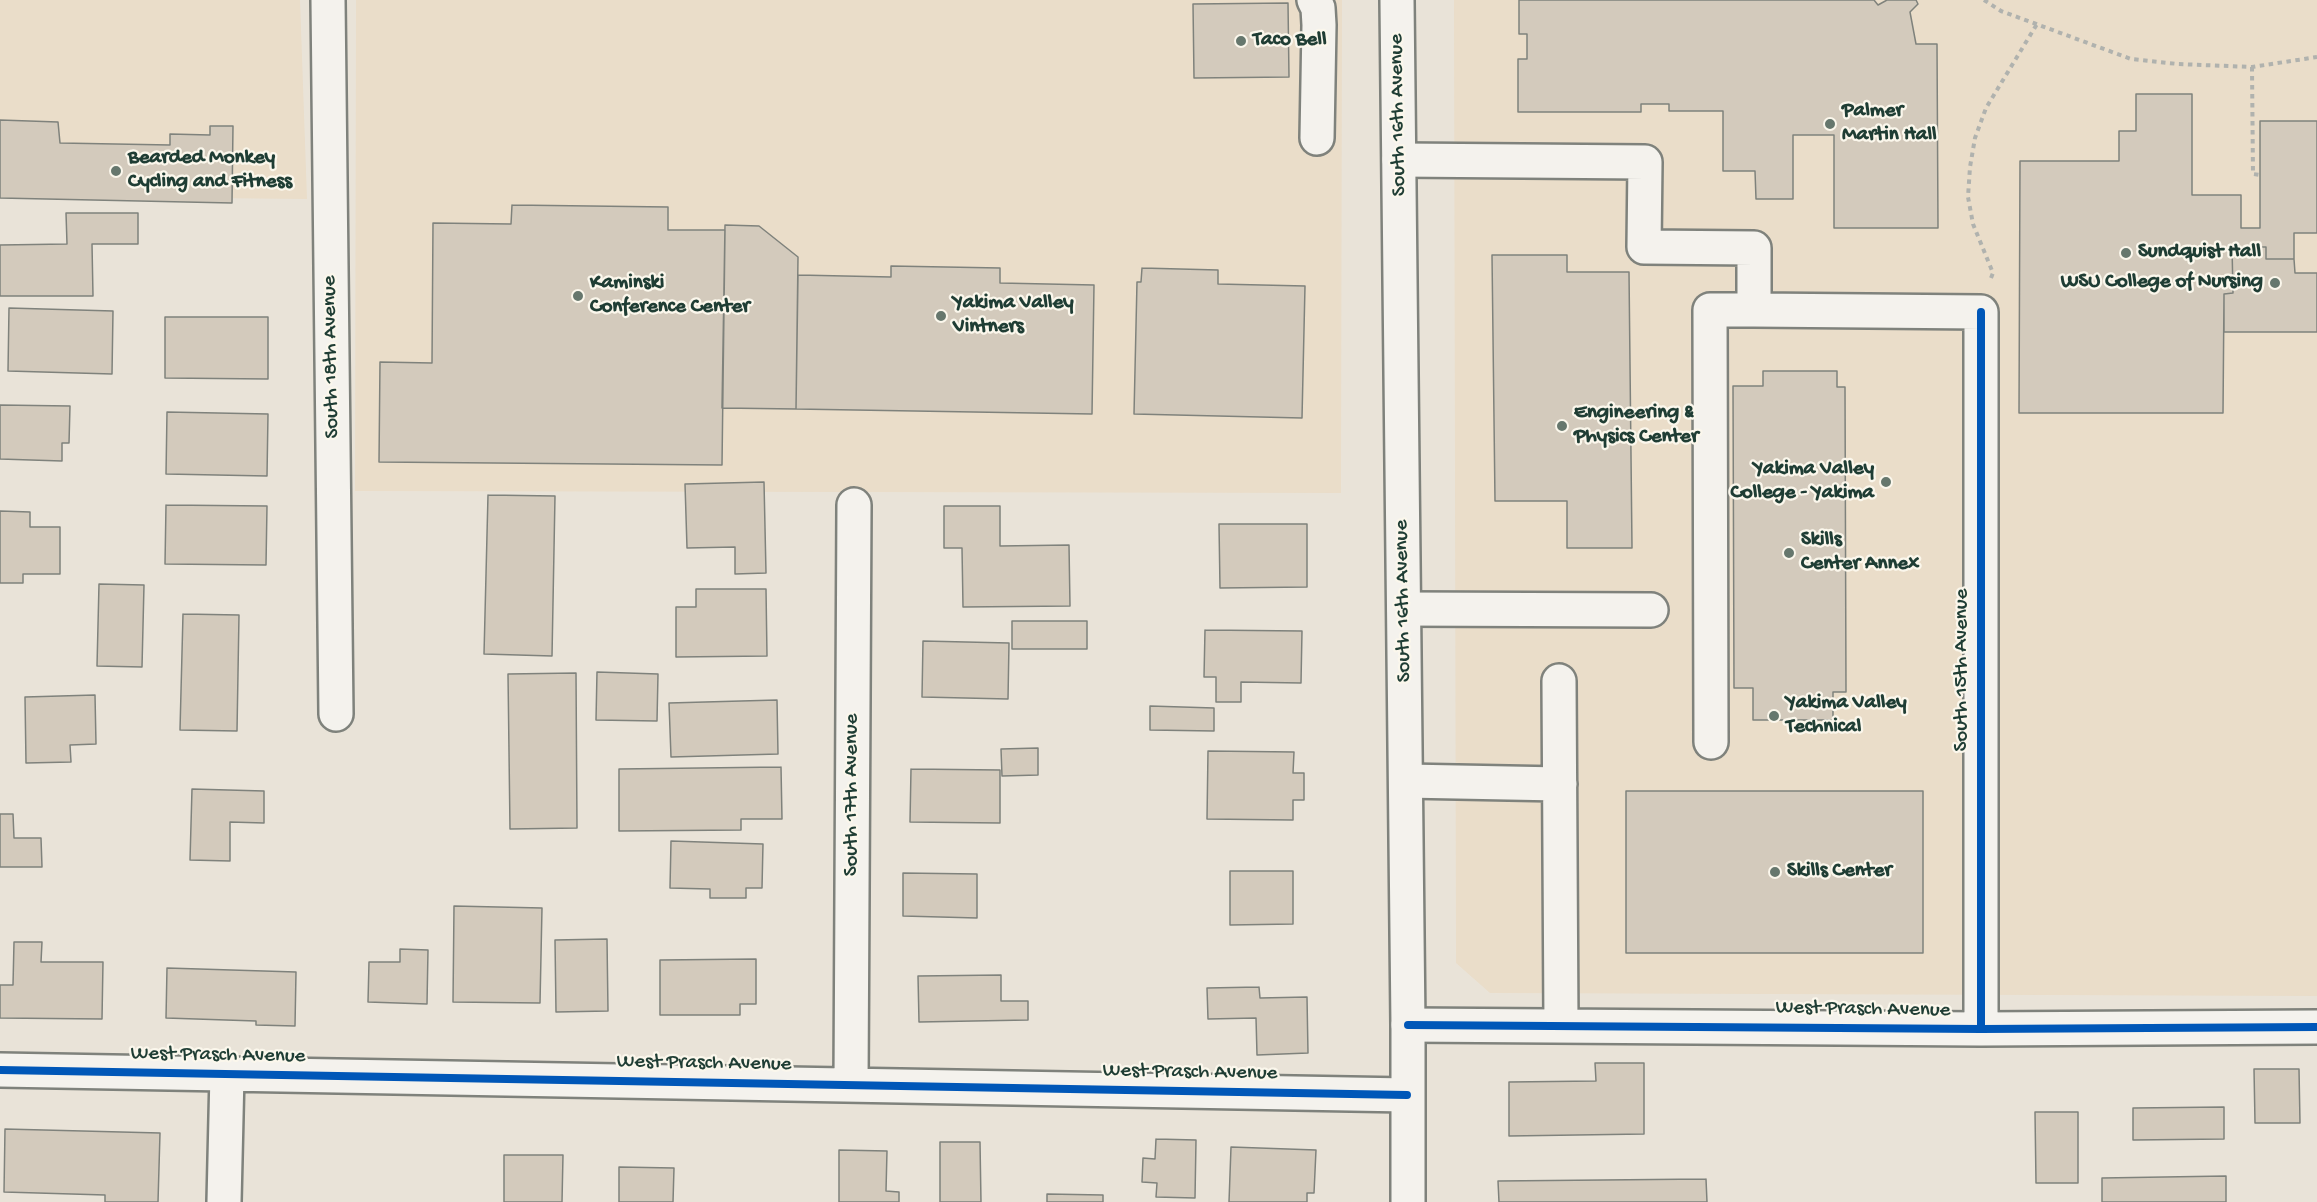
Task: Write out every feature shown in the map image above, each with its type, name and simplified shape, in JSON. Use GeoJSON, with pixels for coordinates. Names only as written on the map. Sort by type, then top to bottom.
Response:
{"type":"FeatureCollection","features":[{"type":"Feature","properties":{"kind":"street","name":"South 18th Avenue"},"geometry":{"type":"LineString","coordinates":[[328,0],[336,714]]}},
{"type":"Feature","properties":{"kind":"street"},"geometry":{"type":"LineString","coordinates":[[1314,0],[1318,8],[1319,25],[1317,138]]}},
{"type":"Feature","properties":{"kind":"street","name":"South 16th Avenue"},"geometry":{"type":"LineString","coordinates":[[1397,0],[1406,781],[1408,1202]]}},
{"type":"Feature","properties":{"kind":"street"},"geometry":{"type":"LineString","coordinates":[[1399,160],[1645,162],[1644,248],[1754,248],[1754,310]]}},
{"type":"Feature","properties":{"kind":"street"},"geometry":{"type":"LineString","coordinates":[[1711,742],[1710,310],[1981,312]]}},
{"type":"Feature","properties":{"kind":"street","name":"South 15th Avenue"},"geometry":{"type":"LineString","coordinates":[[1981,312],[1981,1029]]}},
{"type":"Feature","properties":{"kind":"street","name":"South 17th Avenue"},"geometry":{"type":"LineString","coordinates":[[851,1084],[854,505]]}},
{"type":"Feature","properties":{"kind":"street"},"geometry":{"type":"LineString","coordinates":[[1404,609],[1651,610]]}},
{"type":"Feature","properties":{"kind":"street"},"geometry":{"type":"LineString","coordinates":[[1559,681],[1561,1025]]}},
{"type":"Feature","properties":{"kind":"street"},"geometry":{"type":"LineString","coordinates":[[1406,781],[1560,784]]}},
{"type":"Feature","properties":{"kind":"street","name":"West Prasch Avenue"},"geometry":{"type":"LineString","coordinates":[[1408,1025],[1981,1029],[2317,1028]]}},
{"type":"Feature","properties":{"kind":"street","name":"West Prasch Avenue"},"geometry":{"type":"LineString","coordinates":[[0,1070],[1407,1095]]}},
{"type":"Feature","properties":{"kind":"street"},"geometry":{"type":"LineString","coordinates":[[224,1202],[227,1074]]}},
{"type":"Feature","properties":{"kind":"path"},"geometry":{"type":"LineString","coordinates":[[1984,0],[2001,11],[2131,58],[2178,64],[2252,67],[2317,57]]}},
{"type":"Feature","properties":{"kind":"path"},"geometry":{"type":"LineString","coordinates":[[1981,312],[1992,273],[1973,224],[1968,197],[1975,138],[1986,108],[2037,24]]}},
{"type":"Feature","properties":{"kind":"path"},"geometry":{"type":"LineString","coordinates":[[2252,67],[2253,174],[2260,175]]}},
{"type":"Feature","properties":{"kind":"shaded area"},"geometry":{"type":"Polygon","coordinates":[[[0,0],[300,0],[307,199],[0,196],[0,0]]]}},
{"type":"Feature","properties":{"kind":"shaded area"},"geometry":{"type":"Polygon","coordinates":[[[356,0],[1342,0],[1341,493],[355,491],[356,0]]]}},
{"type":"Feature","properties":{"kind":"shaded area","name":"Yakima Valley College - Yakima"},"geometry":{"type":"Polygon","coordinates":[[[1454,0],[2317,0],[2317,996],[1490,993],[1456,963],[1454,0]]]}},
{"type":"Feature","properties":{"kind":"building","name":"Palmer Martin Hall"},"geometry":{"type":"Polygon","coordinates":[[[1519,0],[1874,0],[1878,5],[1887,0],[1916,0],[1918,4],[1910,12],[1916,44],[1937,44],[1938,228],[1834,228],[1834,135],[1793,135],[1793,199],[1756,199],[1755,171],[1723,171],[1723,111],[1669,111],[1669,104],[1641,104],[1641,112],[1518,112],[1518,59],[1527,59],[1527,34],[1519,34],[1519,0]]]}},
{"type":"Feature","properties":{"kind":"building","name":"Taco Bell"},"geometry":{"type":"Polygon","coordinates":[[[1288,3],[1289,77],[1194,78],[1193,4],[1288,3]]]}},
{"type":"Feature","properties":{"kind":"building","name":"Sundquist Hall"},"geometry":{"type":"Polygon","coordinates":[[[2136,94],[2192,94],[2192,195],[2241,195],[2241,228],[2260,228],[2260,121],[2317,121],[2317,233],[2294,233],[2294,259],[2266,259],[2266,247],[2232,247],[2233,293],[2224,294],[2223,413],[2019,413],[2020,161],[2119,161],[2119,131],[2136,131],[2136,94]]]}},
{"type":"Feature","properties":{"kind":"building","name":"Bearded Monkey Cycling and Fitness"},"geometry":{"type":"Polygon","coordinates":[[[0,120],[58,122],[60,143],[170,145],[170,134],[210,135],[210,126],[233,126],[232,203],[0,198],[0,120]]]}},
{"type":"Feature","properties":{"kind":"building","name":"Kaminski Conference Center"},"geometry":{"type":"Polygon","coordinates":[[[512,205],[668,207],[668,230],[725,230],[722,465],[379,462],[380,362],[432,363],[433,223],[511,224],[512,205]]]}},
{"type":"Feature","properties":{"kind":"building"},"geometry":{"type":"Polygon","coordinates":[[[66,213],[138,213],[138,244],[92,244],[93,296],[0,296],[0,245],[67,244],[66,213]]]}},
{"type":"Feature","properties":{"kind":"building"},"geometry":{"type":"Polygon","coordinates":[[[725,225],[759,226],[798,257],[796,409],[722,408],[725,225]]]}},
{"type":"Feature","properties":{"kind":"building","name":"WSU College of Nursing"},"geometry":{"type":"Polygon","coordinates":[[[2232,247],[2266,247],[2266,259],[2294,259],[2295,273],[2317,273],[2317,332],[2224,332],[2224,294],[2233,293],[2232,247]]]}},
{"type":"Feature","properties":{"kind":"building","name":"Engineering & Physics Center"},"geometry":{"type":"Polygon","coordinates":[[[1492,255],[1567,255],[1567,272],[1629,272],[1632,548],[1567,548],[1567,501],[1495,501],[1492,255]]]}},
{"type":"Feature","properties":{"kind":"building"},"geometry":{"type":"Polygon","coordinates":[[[891,266],[1000,268],[1000,283],[1094,285],[1092,414],[796,409],[798,275],[891,277],[891,266]]]}},
{"type":"Feature","properties":{"kind":"building"},"geometry":{"type":"Polygon","coordinates":[[[1142,268],[1218,270],[1218,284],[1305,286],[1302,418],[1134,414],[1137,282],[1141,282],[1142,268]]]}},
{"type":"Feature","properties":{"kind":"building"},"geometry":{"type":"Polygon","coordinates":[[[9,308],[113,311],[112,374],[8,371],[9,308]]]}},
{"type":"Feature","properties":{"kind":"building"},"geometry":{"type":"Polygon","coordinates":[[[165,317],[268,317],[268,379],[165,378],[165,317]]]}},
{"type":"Feature","properties":{"kind":"building","name":"Skills Center Annex"},"geometry":{"type":"Polygon","coordinates":[[[1763,371],[1837,371],[1837,387],[1845,387],[1846,692],[1833,692],[1833,720],[1753,720],[1753,688],[1734,688],[1733,386],[1763,386],[1763,371]]]}},
{"type":"Feature","properties":{"kind":"building"},"geometry":{"type":"Polygon","coordinates":[[[0,405],[70,406],[69,443],[62,443],[62,461],[0,459],[0,405]]]}},
{"type":"Feature","properties":{"kind":"building"},"geometry":{"type":"Polygon","coordinates":[[[167,412],[268,414],[267,476],[166,474],[167,412]]]}},
{"type":"Feature","properties":{"kind":"building"},"geometry":{"type":"Polygon","coordinates":[[[764,482],[766,573],[735,574],[735,547],[687,548],[685,484],[764,482]]]}},
{"type":"Feature","properties":{"kind":"building"},"geometry":{"type":"Polygon","coordinates":[[[488,495],[555,496],[552,656],[484,654],[488,495]]]}},
{"type":"Feature","properties":{"kind":"building"},"geometry":{"type":"Polygon","coordinates":[[[166,505],[267,506],[266,565],[165,564],[166,505]]]}},
{"type":"Feature","properties":{"kind":"building"},"geometry":{"type":"Polygon","coordinates":[[[944,506],[1000,506],[1000,546],[1069,545],[1070,606],[963,607],[962,548],[944,548],[944,506]]]}},
{"type":"Feature","properties":{"kind":"building"},"geometry":{"type":"Polygon","coordinates":[[[0,511],[30,512],[30,527],[60,527],[60,574],[23,574],[23,583],[0,583],[0,511]]]}},
{"type":"Feature","properties":{"kind":"building"},"geometry":{"type":"Polygon","coordinates":[[[1219,524],[1307,524],[1307,587],[1220,588],[1219,524]]]}},
{"type":"Feature","properties":{"kind":"building"},"geometry":{"type":"Polygon","coordinates":[[[99,584],[144,585],[142,667],[97,666],[99,584]]]}},
{"type":"Feature","properties":{"kind":"building"},"geometry":{"type":"Polygon","coordinates":[[[696,589],[766,589],[767,656],[676,657],[676,607],[696,607],[696,589]]]}},
{"type":"Feature","properties":{"kind":"building"},"geometry":{"type":"Polygon","coordinates":[[[183,614],[239,615],[237,731],[180,730],[183,614]]]}},
{"type":"Feature","properties":{"kind":"building"},"geometry":{"type":"Polygon","coordinates":[[[1012,621],[1087,621],[1087,649],[1012,649],[1012,621]]]}},
{"type":"Feature","properties":{"kind":"building"},"geometry":{"type":"Polygon","coordinates":[[[1205,630],[1302,631],[1301,683],[1241,682],[1241,702],[1216,702],[1216,677],[1204,677],[1205,630]]]}},
{"type":"Feature","properties":{"kind":"building"},"geometry":{"type":"Polygon","coordinates":[[[923,641],[1009,643],[1008,699],[922,697],[923,641]]]}},
{"type":"Feature","properties":{"kind":"building"},"geometry":{"type":"Polygon","coordinates":[[[597,672],[658,674],[657,721],[596,720],[597,672]]]}},
{"type":"Feature","properties":{"kind":"building"},"geometry":{"type":"Polygon","coordinates":[[[576,673],[577,828],[510,829],[508,674],[576,673]]]}},
{"type":"Feature","properties":{"kind":"building"},"geometry":{"type":"Polygon","coordinates":[[[95,695],[96,744],[70,745],[71,762],[26,763],[25,697],[95,695]]]}},
{"type":"Feature","properties":{"kind":"building"},"geometry":{"type":"Polygon","coordinates":[[[777,700],[778,754],[671,757],[669,703],[777,700]]]}},
{"type":"Feature","properties":{"kind":"building"},"geometry":{"type":"Polygon","coordinates":[[[1150,706],[1214,708],[1214,731],[1150,730],[1150,706]]]}},
{"type":"Feature","properties":{"kind":"building"},"geometry":{"type":"Polygon","coordinates":[[[1038,748],[1038,775],[1002,776],[1001,749],[1038,748]]]}},
{"type":"Feature","properties":{"kind":"building"},"geometry":{"type":"Polygon","coordinates":[[[1208,751],[1294,752],[1293,773],[1304,773],[1304,800],[1293,800],[1293,820],[1207,819],[1208,751]]]}},
{"type":"Feature","properties":{"kind":"building"},"geometry":{"type":"Polygon","coordinates":[[[781,767],[782,819],[741,819],[741,830],[619,831],[619,769],[781,767]]]}},
{"type":"Feature","properties":{"kind":"building"},"geometry":{"type":"Polygon","coordinates":[[[911,769],[1000,770],[1000,823],[910,822],[911,769]]]}},
{"type":"Feature","properties":{"kind":"building"},"geometry":{"type":"Polygon","coordinates":[[[192,789],[264,791],[264,823],[230,822],[230,861],[190,860],[192,789]]]}},
{"type":"Feature","properties":{"kind":"building","name":"Skills Center"},"geometry":{"type":"Polygon","coordinates":[[[1626,791],[1923,791],[1923,953],[1626,953],[1626,791]]]}},
{"type":"Feature","properties":{"kind":"building"},"geometry":{"type":"Polygon","coordinates":[[[0,814],[13,814],[14,838],[41,838],[42,867],[0,867],[0,814]]]}},
{"type":"Feature","properties":{"kind":"building"},"geometry":{"type":"Polygon","coordinates":[[[671,841],[763,844],[762,888],[746,888],[746,898],[710,898],[710,889],[670,888],[671,841]]]}},
{"type":"Feature","properties":{"kind":"building"},"geometry":{"type":"Polygon","coordinates":[[[1230,871],[1293,871],[1293,924],[1230,925],[1230,871]]]}},
{"type":"Feature","properties":{"kind":"building"},"geometry":{"type":"Polygon","coordinates":[[[903,873],[977,874],[977,918],[903,916],[903,873]]]}},
{"type":"Feature","properties":{"kind":"building"},"geometry":{"type":"Polygon","coordinates":[[[454,906],[542,908],[540,1003],[453,1002],[454,906]]]}},
{"type":"Feature","properties":{"kind":"building"},"geometry":{"type":"Polygon","coordinates":[[[607,939],[608,1011],[556,1012],[555,940],[607,939]]]}},
{"type":"Feature","properties":{"kind":"building"},"geometry":{"type":"Polygon","coordinates":[[[14,942],[42,942],[41,962],[103,962],[102,1019],[0,1018],[0,985],[13,985],[14,942]]]}},
{"type":"Feature","properties":{"kind":"building"},"geometry":{"type":"Polygon","coordinates":[[[400,949],[428,950],[427,1004],[368,1002],[369,962],[400,962],[400,949]]]}},
{"type":"Feature","properties":{"kind":"building"},"geometry":{"type":"Polygon","coordinates":[[[756,959],[756,1004],[740,1004],[740,1015],[660,1015],[660,960],[756,959]]]}},
{"type":"Feature","properties":{"kind":"building"},"geometry":{"type":"Polygon","coordinates":[[[167,968],[296,972],[295,1026],[256,1025],[256,1021],[166,1018],[167,968]]]}},
{"type":"Feature","properties":{"kind":"building"},"geometry":{"type":"Polygon","coordinates":[[[1001,975],[1001,1001],[1028,1001],[1028,1020],[919,1022],[918,976],[1001,975]]]}},
{"type":"Feature","properties":{"kind":"building"},"geometry":{"type":"Polygon","coordinates":[[[1259,987],[1260,998],[1307,997],[1308,1053],[1257,1055],[1256,1018],[1208,1019],[1207,988],[1259,987]]]}},
{"type":"Feature","properties":{"kind":"building"},"geometry":{"type":"Polygon","coordinates":[[[1595,1063],[1644,1063],[1644,1134],[1509,1136],[1509,1082],[1596,1081],[1595,1063]]]}},
{"type":"Feature","properties":{"kind":"building"},"geometry":{"type":"Polygon","coordinates":[[[2254,1069],[2299,1069],[2300,1123],[2255,1123],[2254,1069]]]}},
{"type":"Feature","properties":{"kind":"building"},"geometry":{"type":"Polygon","coordinates":[[[2224,1107],[2224,1139],[2133,1140],[2133,1108],[2224,1107]]]}},
{"type":"Feature","properties":{"kind":"building"},"geometry":{"type":"Polygon","coordinates":[[[2035,1112],[2078,1112],[2078,1183],[2036,1183],[2035,1112]]]}},
{"type":"Feature","properties":{"kind":"building"},"geometry":{"type":"Polygon","coordinates":[[[5,1129],[160,1133],[158,1202],[105,1202],[105,1195],[4,1192],[5,1129]]]}},
{"type":"Feature","properties":{"kind":"building"},"geometry":{"type":"Polygon","coordinates":[[[1156,1139],[1196,1140],[1195,1198],[1156,1197],[1157,1183],[1142,1182],[1143,1158],[1155,1159],[1156,1139]]]}},
{"type":"Feature","properties":{"kind":"building"},"geometry":{"type":"Polygon","coordinates":[[[940,1142],[980,1142],[981,1202],[940,1202],[940,1142]]]}},
{"type":"Feature","properties":{"kind":"building"},"geometry":{"type":"Polygon","coordinates":[[[1231,1147],[1316,1150],[1314,1193],[1307,1193],[1307,1202],[1229,1202],[1231,1147]]]}},
{"type":"Feature","properties":{"kind":"building"},"geometry":{"type":"Polygon","coordinates":[[[839,1150],[887,1151],[886,1191],[899,1192],[899,1202],[839,1202],[839,1150]]]}},
{"type":"Feature","properties":{"kind":"building"},"geometry":{"type":"Polygon","coordinates":[[[504,1155],[563,1155],[562,1202],[504,1202],[504,1155]]]}},
{"type":"Feature","properties":{"kind":"building"},"geometry":{"type":"Polygon","coordinates":[[[619,1167],[674,1168],[673,1202],[619,1202],[619,1167]]]}},
{"type":"Feature","properties":{"kind":"building"},"geometry":{"type":"Polygon","coordinates":[[[2226,1176],[2226,1202],[2102,1202],[2102,1178],[2226,1176]]]}},
{"type":"Feature","properties":{"kind":"building"},"geometry":{"type":"Polygon","coordinates":[[[1706,1179],[1707,1202],[1499,1202],[1498,1181],[1706,1179]]]}},
{"type":"Feature","properties":{"kind":"building"},"geometry":{"type":"Polygon","coordinates":[[[1047,1194],[1103,1195],[1103,1202],[1047,1202],[1047,1194]]]}},
{"type":"Feature","properties":{"kind":"cycle path"},"geometry":{"type":"LineString","coordinates":[[1981,312],[1981,1029]]}},
{"type":"Feature","properties":{"kind":"cycle path"},"geometry":{"type":"LineString","coordinates":[[1408,1025],[1981,1029],[2317,1027]]}},
{"type":"Feature","properties":{"kind":"cycle path"},"geometry":{"type":"LineString","coordinates":[[0,1070],[1407,1095]]}},
{"type":"Feature","properties":{"kind":"place","name":"Taco Bell"},"geometry":{"type":"Point","coordinates":[1241,41]}},
{"type":"Feature","properties":{"kind":"place","name":"Palmer Martin Hall"},"geometry":{"type":"Point","coordinates":[1830,124]}},
{"type":"Feature","properties":{"kind":"place","name":"Bearded Monkey Cycling and Fitness"},"geometry":{"type":"Point","coordinates":[116,171]}},
{"type":"Feature","properties":{"kind":"place","name":"Sundquist Hall"},"geometry":{"type":"Point","coordinates":[2126,253]}},
{"type":"Feature","properties":{"kind":"place","name":"WSU College of Nursing"},"geometry":{"type":"Point","coordinates":[2275,283]}},
{"type":"Feature","properties":{"kind":"place","name":"Kaminski Conference Center"},"geometry":{"type":"Point","coordinates":[578,296]}},
{"type":"Feature","properties":{"kind":"place","name":"Yakima Valley Vintners"},"geometry":{"type":"Point","coordinates":[941,316]}},
{"type":"Feature","properties":{"kind":"place","name":"Engineering & Physics Center"},"geometry":{"type":"Point","coordinates":[1562,426]}},
{"type":"Feature","properties":{"kind":"place","name":"Yakima Valley College - Yakima"},"geometry":{"type":"Point","coordinates":[1886,482]}},
{"type":"Feature","properties":{"kind":"place","name":"Skills Center Annex"},"geometry":{"type":"Point","coordinates":[1789,553]}},
{"type":"Feature","properties":{"kind":"place","name":"Yakima Valley Technical"},"geometry":{"type":"Point","coordinates":[1774,716]}},
{"type":"Feature","properties":{"kind":"place","name":"Skills Center"},"geometry":{"type":"Point","coordinates":[1775,872]}}]}
